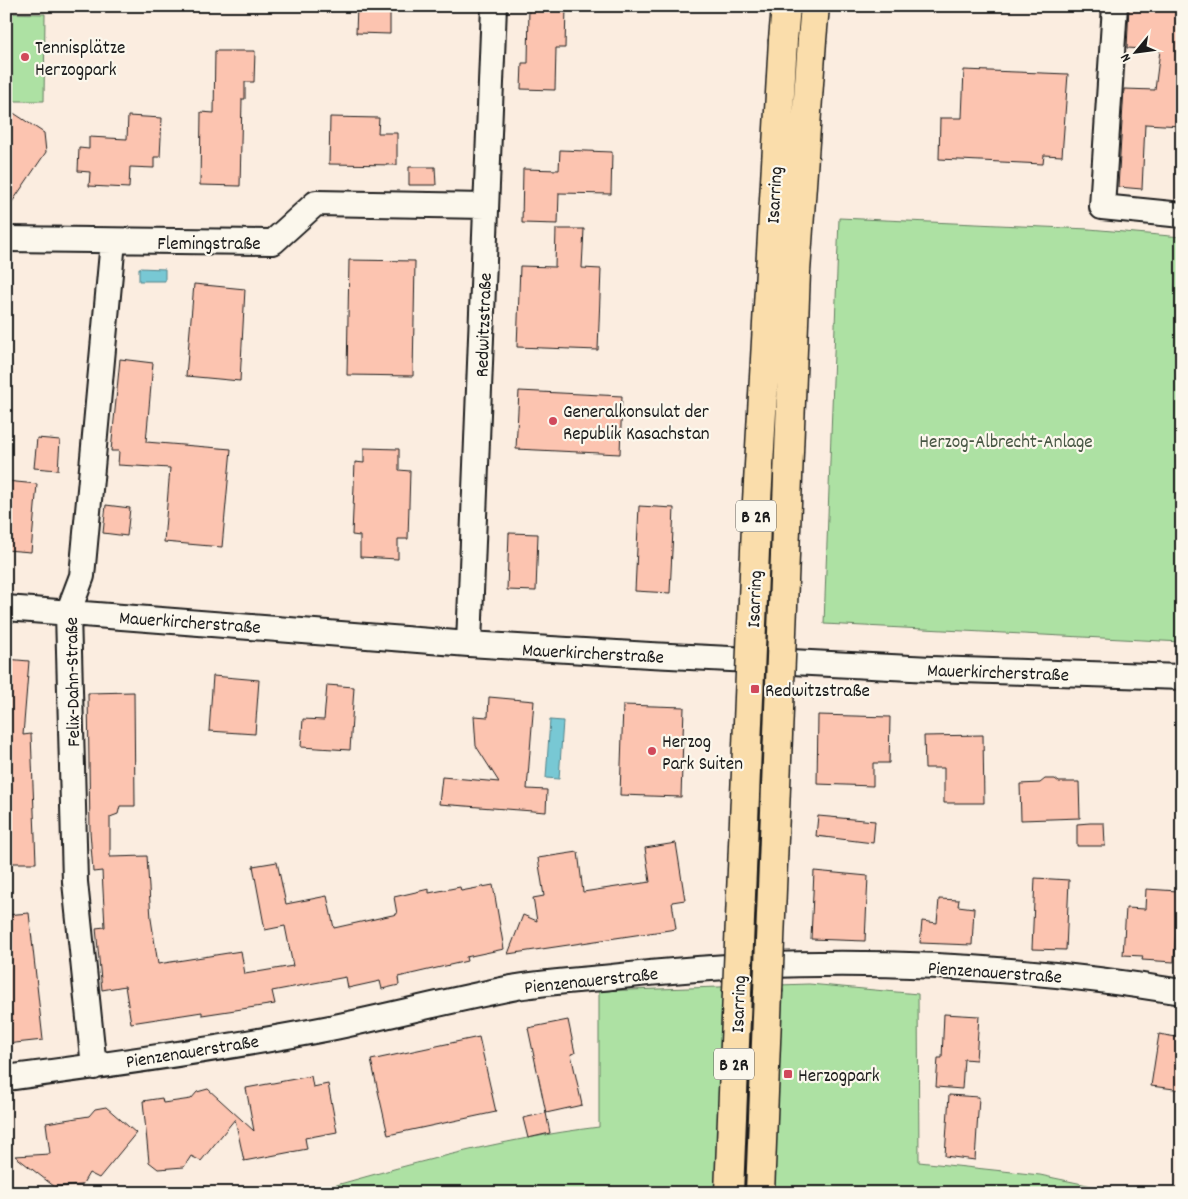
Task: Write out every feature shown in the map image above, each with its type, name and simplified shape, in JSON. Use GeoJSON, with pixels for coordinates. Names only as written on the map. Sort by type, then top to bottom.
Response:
{"type":"FeatureCollection","features":[{"type":"Feature","properties":{"kind":"highway","name":"Isarring"},"geometry":{"type":"LineString","coordinates":[[729,1193],[757,501],[786,6]]}},
{"type":"Feature","properties":{"kind":"highway","name":"Isarring"},"geometry":{"type":"LineString","coordinates":[[760,1193],[796,272],[815,6]]}},
{"type":"Feature","properties":{"kind":"street","name":"Redwitzstraße"},"geometry":{"type":"LineString","coordinates":[[469,644],[494,6]]}},
{"type":"Feature","properties":{"kind":"street"},"geometry":{"type":"LineString","coordinates":[[1115,6],[1102,207],[1182,215]]}},
{"type":"Feature","properties":{"kind":"street","name":"Flemingstraße"},"geometry":{"type":"LineString","coordinates":[[6,239],[273,242],[316,203],[486,206]]}},
{"type":"Feature","properties":{"kind":"street","name":"Felix-Dahn-Straße"},"geometry":{"type":"LineString","coordinates":[[94,1067],[75,882],[68,613],[82,576],[113,241]]}},
{"type":"Feature","properties":{"kind":"street","name":"Mauerkircherstraße"},"geometry":{"type":"LineString","coordinates":[[6,608],[469,644],[931,669],[1182,677]]}},
{"type":"Feature","properties":{"kind":"street","name":"Pienzenauerstraße"},"geometry":{"type":"LineString","coordinates":[[6,1078],[94,1067],[329,1028],[518,987],[712,967],[795,963],[928,966],[1108,980],[1182,992]]}},
{"type":"Feature","properties":{"kind":"green space","name":"Tennisplätze Herzogpark"},"geometry":{"type":"Polygon","coordinates":[[[6,13],[45,14],[44,101],[6,101],[6,13]]]}},
{"type":"Feature","properties":{"kind":"green space","name":"Herzog-Albrecht-Anlage"},"geometry":{"type":"Polygon","coordinates":[[[839,218],[1089,229],[1182,237],[1182,642],[824,624],[839,218]]]}},
{"type":"Feature","properties":{"kind":"green space"},"geometry":{"type":"Polygon","coordinates":[[[809,984],[918,994],[919,1162],[1040,1175],[1125,1193],[309,1193],[453,1154],[525,1138],[599,1127],[599,991],[809,984]]]}},
{"type":"Feature","properties":{"kind":"water"},"geometry":{"type":"Polygon","coordinates":[[[139,268],[165,269],[165,281],[139,281],[139,268]]]}},
{"type":"Feature","properties":{"kind":"water"},"geometry":{"type":"Polygon","coordinates":[[[550,720],[563,721],[559,779],[546,778],[550,720]]]}},
{"type":"Feature","properties":{"kind":"building"},"geometry":{"type":"Polygon","coordinates":[[[357,6],[390,6],[390,34],[356,33],[357,6]]]}},
{"type":"Feature","properties":{"kind":"building"},"geometry":{"type":"Polygon","coordinates":[[[529,6],[566,6],[565,48],[556,48],[555,90],[521,89],[522,63],[528,63],[529,6]]]}},
{"type":"Feature","properties":{"kind":"building"},"geometry":{"type":"Polygon","coordinates":[[[1129,6],[1182,6],[1182,126],[1145,124],[1142,189],[1118,187],[1124,89],[1155,90],[1160,50],[1127,48],[1129,6]]]}},
{"type":"Feature","properties":{"kind":"building"},"geometry":{"type":"Polygon","coordinates":[[[215,51],[255,51],[254,82],[245,82],[245,99],[242,99],[240,186],[200,185],[201,112],[214,113],[215,51]]]}},
{"type":"Feature","properties":{"kind":"building"},"geometry":{"type":"Polygon","coordinates":[[[964,70],[1068,74],[1062,156],[1044,155],[1043,164],[939,159],[940,118],[962,118],[964,70]]]}},
{"type":"Feature","properties":{"kind":"building"},"geometry":{"type":"Polygon","coordinates":[[[6,108],[44,133],[46,152],[6,211],[6,108]]]}},
{"type":"Feature","properties":{"kind":"building"},"geometry":{"type":"Polygon","coordinates":[[[128,116],[162,118],[160,157],[154,157],[154,168],[130,167],[129,188],[89,186],[90,172],[78,171],[79,148],[89,149],[89,137],[127,139],[128,116]]]}},
{"type":"Feature","properties":{"kind":"building"},"geometry":{"type":"Polygon","coordinates":[[[330,117],[379,118],[378,133],[397,133],[397,165],[329,164],[330,117]]]}},
{"type":"Feature","properties":{"kind":"building"},"geometry":{"type":"Polygon","coordinates":[[[560,150],[612,152],[611,194],[559,193],[558,224],[522,223],[523,169],[559,170],[560,150]]]}},
{"type":"Feature","properties":{"kind":"building"},"geometry":{"type":"Polygon","coordinates":[[[409,167],[435,167],[436,185],[409,185],[409,167]]]}},
{"type":"Feature","properties":{"kind":"building"},"geometry":{"type":"Polygon","coordinates":[[[556,229],[584,229],[582,268],[601,269],[598,350],[517,347],[520,266],[555,267],[556,229]]]}},
{"type":"Feature","properties":{"kind":"building"},"geometry":{"type":"Polygon","coordinates":[[[349,260],[415,261],[413,376],[347,375],[349,260]]]}},
{"type":"Feature","properties":{"kind":"building"},"geometry":{"type":"Polygon","coordinates":[[[194,284],[245,289],[240,381],[186,376],[194,284]]]}},
{"type":"Feature","properties":{"kind":"building"},"geometry":{"type":"Polygon","coordinates":[[[120,359],[153,363],[146,442],[231,449],[222,547],[164,542],[170,468],[118,465],[119,451],[111,451],[120,359]]]}},
{"type":"Feature","properties":{"kind":"building"},"geometry":{"type":"Polygon","coordinates":[[[519,391],[622,396],[620,454],[516,449],[519,391]]]}},
{"type":"Feature","properties":{"kind":"building"},"geometry":{"type":"Polygon","coordinates":[[[37,438],[60,440],[58,470],[34,468],[37,438]]]}},
{"type":"Feature","properties":{"kind":"building"},"geometry":{"type":"Polygon","coordinates":[[[364,448],[399,449],[399,470],[410,471],[408,539],[398,539],[398,559],[360,557],[360,536],[352,535],[355,462],[364,463],[364,448]]]}},
{"type":"Feature","properties":{"kind":"building"},"geometry":{"type":"Polygon","coordinates":[[[6,481],[37,484],[31,552],[6,550],[6,481]]]}},
{"type":"Feature","properties":{"kind":"building"},"geometry":{"type":"Polygon","coordinates":[[[106,505],[130,508],[127,536],[103,533],[106,505]]]}},
{"type":"Feature","properties":{"kind":"building"},"geometry":{"type":"Polygon","coordinates":[[[639,506],[674,508],[670,593],[635,591],[639,506]]]}},
{"type":"Feature","properties":{"kind":"building"},"geometry":{"type":"Polygon","coordinates":[[[509,533],[538,534],[536,591],[507,590],[509,533]]]}},
{"type":"Feature","properties":{"kind":"building"},"geometry":{"type":"Polygon","coordinates":[[[6,659],[29,661],[23,735],[31,734],[36,863],[6,863],[6,659]]]}},
{"type":"Feature","properties":{"kind":"building"},"geometry":{"type":"Polygon","coordinates":[[[213,676],[259,680],[255,734],[209,731],[213,676]]]}},
{"type":"Feature","properties":{"kind":"building"},"geometry":{"type":"Polygon","coordinates":[[[327,685],[354,687],[350,750],[301,747],[303,719],[324,720],[327,685]]]}},
{"type":"Feature","properties":{"kind":"building"},"geometry":{"type":"Polygon","coordinates":[[[134,692],[135,806],[120,806],[118,814],[110,817],[110,857],[147,856],[151,919],[158,964],[241,951],[245,974],[293,966],[285,926],[265,930],[253,866],[277,862],[286,904],[327,896],[334,928],[397,914],[394,897],[429,889],[429,893],[460,887],[461,891],[493,885],[504,949],[466,957],[467,961],[398,977],[399,985],[382,989],[380,981],[348,988],[346,977],[272,991],[275,1004],[202,1015],[202,1012],[131,1023],[125,986],[102,990],[96,928],[105,927],[102,871],[93,872],[90,831],[88,693],[134,692]]]}},
{"type":"Feature","properties":{"kind":"building"},"geometry":{"type":"Polygon","coordinates":[[[489,697],[534,701],[527,789],[547,790],[546,812],[439,804],[442,777],[499,782],[476,746],[474,716],[488,717],[489,697]]]}},
{"type":"Feature","properties":{"kind":"building","name":"Herzog Park Suiten"},"geometry":{"type":"Polygon","coordinates":[[[623,705],[684,707],[681,797],[620,795],[623,705]]]}},
{"type":"Feature","properties":{"kind":"building"},"geometry":{"type":"Polygon","coordinates":[[[818,715],[890,717],[889,763],[873,763],[873,786],[817,784],[818,715]]]}},
{"type":"Feature","properties":{"kind":"building"},"geometry":{"type":"Polygon","coordinates":[[[983,735],[984,803],[944,803],[944,768],[925,768],[924,736],[983,735]]]}},
{"type":"Feature","properties":{"kind":"building"},"geometry":{"type":"Polygon","coordinates":[[[1045,779],[1055,779],[1059,782],[1079,782],[1080,818],[1021,820],[1020,784],[1040,783],[1045,779]]]}},
{"type":"Feature","properties":{"kind":"building"},"geometry":{"type":"Polygon","coordinates":[[[818,816],[875,821],[873,843],[816,836],[818,816]]]}},
{"type":"Feature","properties":{"kind":"building"},"geometry":{"type":"Polygon","coordinates":[[[1104,823],[1105,846],[1077,846],[1077,824],[1104,823]]]}},
{"type":"Feature","properties":{"kind":"building"},"geometry":{"type":"Polygon","coordinates":[[[676,843],[685,900],[672,902],[676,929],[508,954],[523,915],[537,921],[533,898],[544,896],[538,858],[578,852],[583,892],[650,882],[645,848],[676,843]]]}},
{"type":"Feature","properties":{"kind":"building"},"geometry":{"type":"Polygon","coordinates":[[[814,871],[868,876],[865,941],[811,939],[814,871]]]}},
{"type":"Feature","properties":{"kind":"building"},"geometry":{"type":"Polygon","coordinates":[[[1035,878],[1069,880],[1066,950],[1032,949],[1035,878]]]}},
{"type":"Feature","properties":{"kind":"building"},"geometry":{"type":"Polygon","coordinates":[[[1146,889],[1178,891],[1174,962],[1142,960],[1143,956],[1123,955],[1126,908],[1145,909],[1146,889]]]}},
{"type":"Feature","properties":{"kind":"building"},"geometry":{"type":"Polygon","coordinates":[[[939,899],[959,900],[958,906],[974,908],[972,945],[920,943],[922,921],[937,923],[939,899]]]}},
{"type":"Feature","properties":{"kind":"building"},"geometry":{"type":"Polygon","coordinates":[[[29,913],[43,1040],[6,1044],[6,915],[29,913]]]}},
{"type":"Feature","properties":{"kind":"building"},"geometry":{"type":"Polygon","coordinates":[[[944,1014],[979,1016],[976,1060],[964,1059],[962,1089],[936,1087],[938,1058],[942,1058],[944,1014]]]}},
{"type":"Feature","properties":{"kind":"building"},"geometry":{"type":"Polygon","coordinates":[[[568,1020],[575,1053],[571,1054],[582,1105],[546,1113],[528,1028],[568,1020]]]}},
{"type":"Feature","properties":{"kind":"building"},"geometry":{"type":"Polygon","coordinates":[[[1159,1034],[1182,1038],[1182,1090],[1151,1086],[1159,1034]]]}},
{"type":"Feature","properties":{"kind":"building"},"geometry":{"type":"Polygon","coordinates":[[[479,1037],[496,1112],[388,1135],[371,1060],[479,1037]]]}},
{"type":"Feature","properties":{"kind":"building"},"geometry":{"type":"Polygon","coordinates":[[[311,1076],[313,1087],[328,1084],[337,1132],[305,1138],[307,1149],[244,1161],[235,1119],[201,1161],[191,1156],[184,1167],[158,1169],[149,1162],[143,1101],[162,1098],[163,1103],[191,1099],[197,1092],[208,1089],[254,1131],[246,1088],[311,1076]]]}},
{"type":"Feature","properties":{"kind":"building"},"geometry":{"type":"Polygon","coordinates":[[[949,1095],[979,1097],[975,1160],[945,1156],[949,1095]]]}},
{"type":"Feature","properties":{"kind":"building"},"geometry":{"type":"Polygon","coordinates":[[[106,1107],[136,1133],[99,1178],[89,1173],[82,1185],[55,1187],[15,1156],[50,1154],[46,1123],[89,1116],[95,1109],[106,1107]]]}},
{"type":"Feature","properties":{"kind":"building"},"geometry":{"type":"Polygon","coordinates":[[[546,1113],[550,1133],[528,1138],[523,1118],[546,1113]]]}},
{"type":"Feature","properties":{"kind":"place","name":"Tennisplätze Herzogpark"},"geometry":{"type":"Point","coordinates":[25,57]}},
{"type":"Feature","properties":{"kind":"place","name":"Generalkonsulat der Republik Kasachstan"},"geometry":{"type":"Point","coordinates":[553,421]}},
{"type":"Feature","properties":{"kind":"place","name":"Redwitzstraße"},"geometry":{"type":"Point","coordinates":[755,689]}},
{"type":"Feature","properties":{"kind":"place","name":"Herzog Park Suiten"},"geometry":{"type":"Point","coordinates":[652,751]}},
{"type":"Feature","properties":{"kind":"place","name":"Herzogpark"},"geometry":{"type":"Point","coordinates":[788,1074]}}]}
